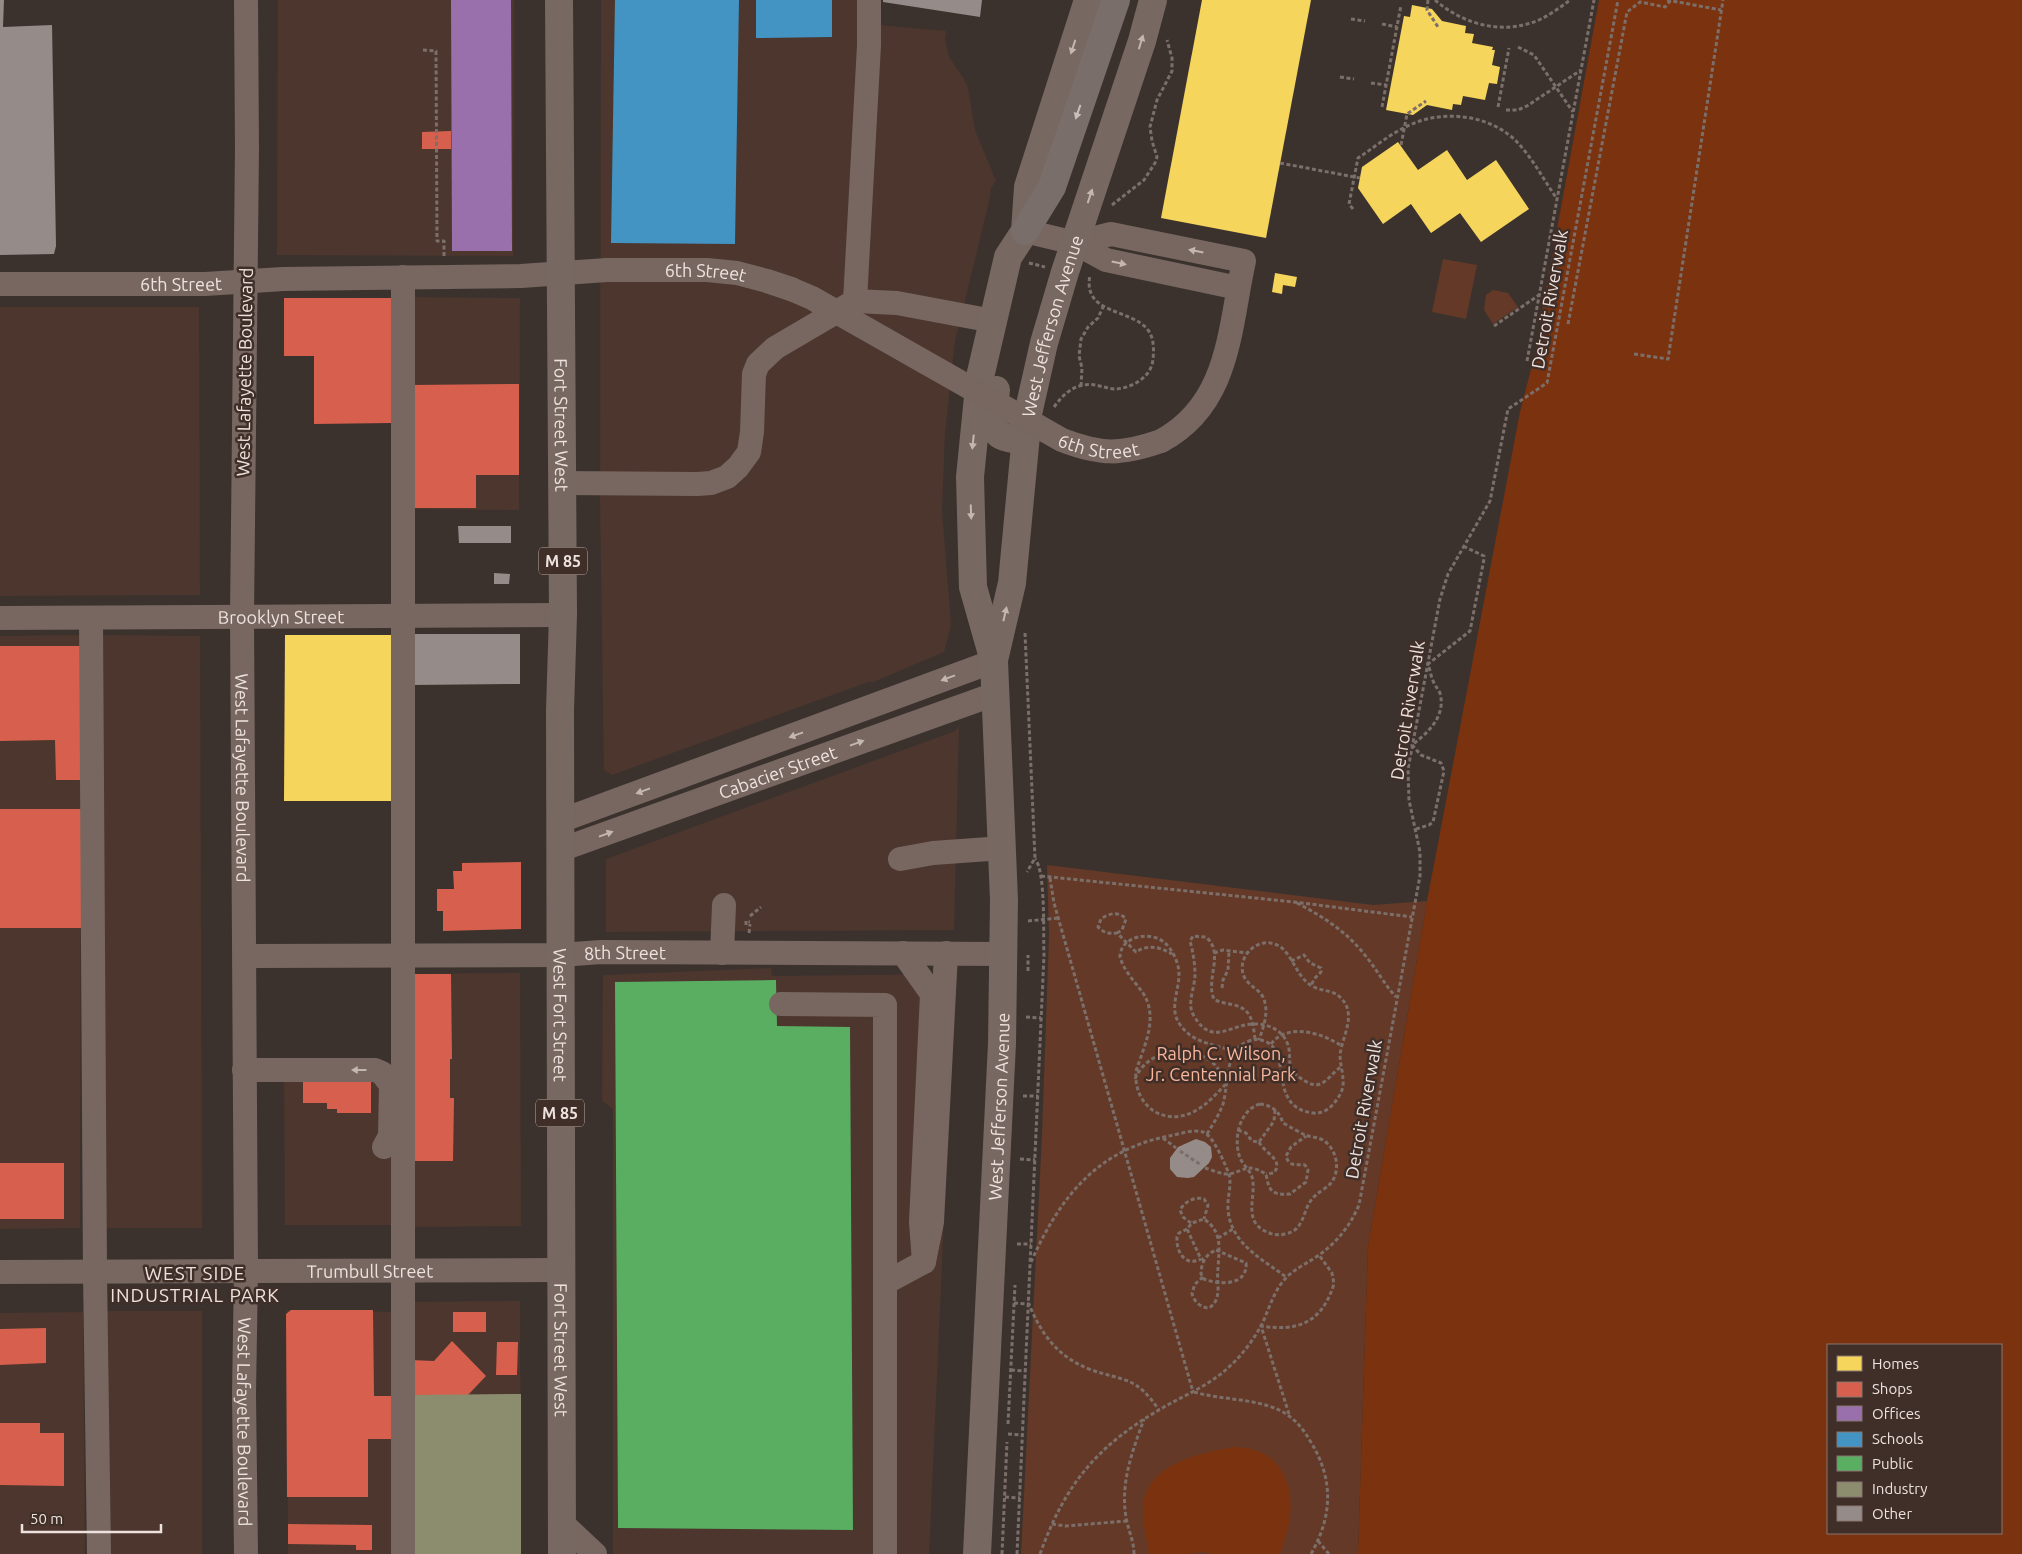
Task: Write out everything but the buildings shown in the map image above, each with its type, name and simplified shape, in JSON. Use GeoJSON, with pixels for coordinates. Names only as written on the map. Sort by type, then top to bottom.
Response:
{"type":"FeatureCollection","features":[{"type":"Feature","properties":{"kind":"highway"},"geometry":{"type":"LineString","coordinates":[[1025,231],[1052,187],[1116,0]]}},
{"type":"Feature","properties":{"kind":"main road","name":"Fort Street West"},"geometry":{"type":"LineString","coordinates":[[559,0],[563,615],[560,710],[560,850]]}},
{"type":"Feature","properties":{"kind":"main road","name":"West Jefferson Avenue"},"geometry":{"type":"LineString","coordinates":[[977,1554],[1002,1043],[1004,954],[1003,848],[994,661],[973,587],[970,477],[980,377],[1008,257],[1025,231],[1028,187],[1088,0]]}},
{"type":"Feature","properties":{"kind":"main road","name":"West Jefferson Avenue"},"geometry":{"type":"LineString","coordinates":[[994,661],[1012,583],[1039,413],[1044,343],[1142,41],[1153,0]]}},
{"type":"Feature","properties":{"kind":"main road"},"geometry":{"type":"LineString","coordinates":[[1003,280],[1006,323],[992,421],[996,432],[1004,438],[1013,439],[1039,413]]}},
{"type":"Feature","properties":{"kind":"main road","name":"West Fort Street"},"geometry":{"type":"LineString","coordinates":[[560,850],[560,1270]]}},
{"type":"Feature","properties":{"kind":"main road","name":"Fort Street West"},"geometry":{"type":"LineString","coordinates":[[560,1270],[562,1524]]}},
{"type":"Feature","properties":{"kind":"main road","name":"M 85"},"geometry":{"type":"LineString","coordinates":[[562,1524],[562,1554]]}},
{"type":"Feature","properties":{"kind":"street","name":"West Lafayette Boulevard"},"geometry":{"type":"LineString","coordinates":[[246,0],[242,617],[245,956],[246,1270],[244,1394],[246,1554]]}},
{"type":"Feature","properties":{"kind":"street"},"geometry":{"type":"LineString","coordinates":[[855,301],[869,45],[869,0]]}},
{"type":"Feature","properties":{"kind":"street"},"geometry":{"type":"LineString","coordinates":[[1025,231],[1075,243],[1106,260],[1238,288]]}},
{"type":"Feature","properties":{"kind":"street","name":"6th Street"},"geometry":{"type":"LineString","coordinates":[[0,284],[206,284],[282,278],[521,276],[607,270],[708,270],[744,275],[791,289],[812,298],[1062,440],[1080,448],[1112,452],[1128,451],[1161,441],[1188,423],[1202,408],[1212,392],[1226,354],[1244,261],[1111,234],[1075,243]]}},
{"type":"Feature","properties":{"kind":"street"},"geometry":{"type":"LineString","coordinates":[[403,277],[403,1554]]}},
{"type":"Feature","properties":{"kind":"street"},"geometry":{"type":"LineString","coordinates":[[562,483],[697,484],[711,483],[727,477],[742,463],[751,445],[752,386],[758,364],[775,348],[855,301],[897,303],[993,321]]}},
{"type":"Feature","properties":{"kind":"street","name":"Brooklyn Street"},"geometry":{"type":"LineString","coordinates":[[0,618],[563,615]]}},
{"type":"Feature","properties":{"kind":"street"},"geometry":{"type":"LineString","coordinates":[[91,618],[98,1554]]}},
{"type":"Feature","properties":{"kind":"street","name":"Cabacier Street"},"geometry":{"type":"LineString","coordinates":[[560,822],[994,661]]}},
{"type":"Feature","properties":{"kind":"street","name":"Cabacier Street"},"geometry":{"type":"LineString","coordinates":[[560,850],[995,694]]}},
{"type":"Feature","properties":{"kind":"street"},"geometry":{"type":"LineString","coordinates":[[900,859],[933,853],[1003,848]]}},
{"type":"Feature","properties":{"kind":"street"},"geometry":{"type":"LineString","coordinates":[[722,953],[724,905]]}},
{"type":"Feature","properties":{"kind":"street","name":"8th Street"},"geometry":{"type":"LineString","coordinates":[[245,956],[560,955],[601,952],[1004,954]]}},
{"type":"Feature","properties":{"kind":"street"},"geometry":{"type":"LineString","coordinates":[[903,953],[932,994],[922,1222],[924,1262]]}},
{"type":"Feature","properties":{"kind":"street"},"geometry":{"type":"LineString","coordinates":[[885,1284],[924,1262],[932,1222],[946,953]]}},
{"type":"Feature","properties":{"kind":"street"},"geometry":{"type":"LineString","coordinates":[[781,1004],[885,1005],[885,1554]]}},
{"type":"Feature","properties":{"kind":"street"},"geometry":{"type":"LineString","coordinates":[[244,1070],[371,1070],[382,1073],[390,1085],[390,1136],[384,1146]]}},
{"type":"Feature","properties":{"kind":"street","name":"Trumbull Street"},"geometry":{"type":"LineString","coordinates":[[0,1272],[560,1270]]}},
{"type":"Feature","properties":{"kind":"street"},"geometry":{"type":"LineString","coordinates":[[562,1524],[595,1554]]}},
{"type":"Feature","properties":{"kind":"path"},"geometry":{"type":"LineString","coordinates":[[1428,0],[1427,10],[1438,27]]}},
{"type":"Feature","properties":{"kind":"path"},"geometry":{"type":"LineString","coordinates":[[1435,0],[1453,14],[1470,22],[1505,27],[1526,24],[1541,19],[1570,0]]}},
{"type":"Feature","properties":{"kind":"path"},"geometry":{"type":"LineString","coordinates":[[1527,361],[1594,0]]}},
{"type":"Feature","properties":{"kind":"path","name":"Detroit Riverwalk"},"geometry":{"type":"LineString","coordinates":[[1040,1554],[1052,1524],[1071,1488],[1087,1466],[1115,1439],[1144,1418],[1214,1380],[1232,1365],[1245,1350],[1260,1326],[1286,1277],[1319,1255],[1341,1236],[1352,1222],[1359,1205],[1420,864],[1420,852],[1408,786],[1412,745],[1443,586],[1490,501],[1508,409],[1547,382],[1618,0]]}},
{"type":"Feature","properties":{"kind":"path"},"geometry":{"type":"LineString","coordinates":[[1568,324],[1627,12],[1640,2],[1665,7],[1669,0],[1721,10]]}},
{"type":"Feature","properties":{"kind":"path"},"geometry":{"type":"LineString","coordinates":[[1634,354],[1668,359],[1723,0]]}},
{"type":"Feature","properties":{"kind":"path"},"geometry":{"type":"LineString","coordinates":[[1382,107],[1401,5]]}},
{"type":"Feature","properties":{"kind":"path"},"geometry":{"type":"LineString","coordinates":[[1351,19],[1365,21]]}},
{"type":"Feature","properties":{"kind":"path"},"geometry":{"type":"LineString","coordinates":[[1382,24],[1397,27]]}},
{"type":"Feature","properties":{"kind":"path"},"geometry":{"type":"LineString","coordinates":[[1110,208],[1118,199],[1144,180],[1157,157],[1150,127],[1157,100],[1172,71],[1172,58],[1167,40],[1168,30]]}},
{"type":"Feature","properties":{"kind":"path"},"geometry":{"type":"LineString","coordinates":[[1518,47],[1534,56],[1573,112]]}},
{"type":"Feature","properties":{"kind":"path"},"geometry":{"type":"LineString","coordinates":[[1498,107],[1509,48]]}},
{"type":"Feature","properties":{"kind":"path"},"geometry":{"type":"LineString","coordinates":[[423,50],[436,51],[437,241],[444,241],[445,260]]}},
{"type":"Feature","properties":{"kind":"path"},"geometry":{"type":"LineString","coordinates":[[1506,110],[1524,108],[1581,70]]}},
{"type":"Feature","properties":{"kind":"path"},"geometry":{"type":"LineString","coordinates":[[1340,77],[1354,79]]}},
{"type":"Feature","properties":{"kind":"path"},"geometry":{"type":"LineString","coordinates":[[1371,82],[1386,85]]}},
{"type":"Feature","properties":{"kind":"path"},"geometry":{"type":"LineString","coordinates":[[1401,145],[1407,114],[1426,101]]}},
{"type":"Feature","properties":{"kind":"path"},"geometry":{"type":"LineString","coordinates":[[1353,209],[1349,204],[1358,158],[1412,124],[1444,117],[1462,117],[1477,120],[1507,134],[1522,148],[1557,199]]}},
{"type":"Feature","properties":{"kind":"path"},"geometry":{"type":"LineString","coordinates":[[1280,162],[1360,178]]}},
{"type":"Feature","properties":{"kind":"path"},"geometry":{"type":"LineString","coordinates":[[1029,263],[1049,268]]}},
{"type":"Feature","properties":{"kind":"path"},"geometry":{"type":"LineString","coordinates":[[1039,413],[1064,395],[1081,386],[1090,384],[1113,389],[1132,386],[1142,379],[1153,362],[1154,348],[1151,335],[1144,325],[1133,318],[1103,307],[1089,287],[1091,271]]}},
{"type":"Feature","properties":{"kind":"path"},"geometry":{"type":"LineString","coordinates":[[1494,326],[1539,295]]}},
{"type":"Feature","properties":{"kind":"path"},"geometry":{"type":"LineString","coordinates":[[1081,386],[1082,368],[1079,356],[1081,339],[1088,327],[1098,318],[1103,307]]}},
{"type":"Feature","properties":{"kind":"path"},"geometry":{"type":"LineString","coordinates":[[1416,829],[1433,822],[1444,771],[1441,763],[1421,754],[1412,745],[1432,728],[1440,710],[1439,690],[1434,683],[1428,664],[1468,633],[1471,628],[1484,556],[1464,547]]}},
{"type":"Feature","properties":{"kind":"path"},"geometry":{"type":"LineString","coordinates":[[1017,1554],[1044,955],[1041,876],[1039,863],[1035,858],[1028,710]]}},
{"type":"Feature","properties":{"kind":"path"},"geometry":{"type":"LineString","coordinates":[[1041,876],[1294,902],[1412,917]]}},
{"type":"Feature","properties":{"kind":"path"},"geometry":{"type":"LineString","coordinates":[[1050,878],[1059,918],[1193,1392],[1270,1406],[1290,1416],[1306,1434],[1315,1448],[1325,1472],[1328,1498],[1323,1531],[1311,1554]]}},
{"type":"Feature","properties":{"kind":"path"},"geometry":{"type":"LineString","coordinates":[[1294,902],[1319,916],[1351,940],[1365,955],[1381,980],[1397,998]]}},
{"type":"Feature","properties":{"kind":"path"},"geometry":{"type":"LineString","coordinates":[[750,916],[761,907]]}},
{"type":"Feature","properties":{"kind":"path"},"geometry":{"type":"LineString","coordinates":[[1116,933],[1122,930],[1125,924],[1126,919],[1124,916],[1114,914],[1101,919],[1098,927],[1101,930],[1105,933],[1116,933],[1136,952],[1144,948],[1156,947],[1174,956]]}},
{"type":"Feature","properties":{"kind":"path"},"geometry":{"type":"LineString","coordinates":[[1028,921],[1059,918]]}},
{"type":"Feature","properties":{"kind":"path"},"geometry":{"type":"LineString","coordinates":[[747,933],[746,921],[750,923]]}},
{"type":"Feature","properties":{"kind":"path"},"geometry":{"type":"LineString","coordinates":[[1257,1039],[1253,1024],[1248,1011],[1214,999],[1211,985],[1213,946],[1206,937],[1197,935],[1191,938],[1195,975],[1191,1006],[1193,1016],[1206,1029],[1213,1032],[1225,1032],[1253,1024],[1264,1024],[1282,1034],[1289,1050],[1291,1068],[1296,1075],[1310,1084],[1317,1085],[1322,1083],[1341,1067]]}},
{"type":"Feature","properties":{"kind":"path"},"geometry":{"type":"LineString","coordinates":[[1226,1084],[1191,1114],[1175,1116],[1157,1113],[1148,1107],[1138,1094],[1135,1079],[1136,1072],[1150,1025],[1150,1010],[1121,961],[1120,953],[1126,943],[1136,937],[1153,937],[1165,942],[1174,956],[1179,974],[1174,1004],[1175,1014],[1179,1023],[1192,1038],[1236,1052]]}},
{"type":"Feature","properties":{"kind":"path"},"geometry":{"type":"LineString","coordinates":[[1207,1134],[1220,1110],[1228,1067],[1241,1045],[1257,1039],[1271,1044],[1278,1053],[1282,1084],[1287,1095],[1296,1106],[1312,1113],[1324,1112],[1329,1108],[1338,1097],[1343,1081],[1341,1067],[1342,1046],[1349,1018],[1345,1003],[1331,991],[1312,986],[1306,981],[1282,949],[1273,944],[1263,943],[1247,952],[1230,951],[1214,953]]}},
{"type":"Feature","properties":{"kind":"path"},"geometry":{"type":"LineString","coordinates":[[1222,988],[1228,970],[1230,951]]}},
{"type":"Feature","properties":{"kind":"path"},"geometry":{"type":"LineString","coordinates":[[1247,952],[1243,963],[1244,975],[1250,984],[1262,994],[1266,1008],[1264,1024],[1257,1039]]}},
{"type":"Feature","properties":{"kind":"path"},"geometry":{"type":"LineString","coordinates":[[1291,961],[1304,955],[1310,963],[1321,968],[1321,972],[1314,979],[1312,986]]}},
{"type":"Feature","properties":{"kind":"path"},"geometry":{"type":"LineString","coordinates":[[1026,1017],[1041,1018]]}},
{"type":"Feature","properties":{"kind":"path"},"geometry":{"type":"LineString","coordinates":[[1271,1044],[1282,1034],[1296,1031],[1320,1035],[1342,1046]]}},
{"type":"Feature","properties":{"kind":"path"},"geometry":{"type":"LineString","coordinates":[[1135,1079],[1142,1067],[1153,1058],[1171,1051],[1179,1051],[1198,1055],[1210,1061],[1216,1066],[1226,1084]]}},
{"type":"Feature","properties":{"kind":"path"},"geometry":{"type":"LineString","coordinates":[[1280,1061],[1290,1060]]}},
{"type":"Feature","properties":{"kind":"path"},"geometry":{"type":"LineString","coordinates":[[1023,1096],[1038,1096]]}},
{"type":"Feature","properties":{"kind":"path"},"geometry":{"type":"LineString","coordinates":[[1260,1104],[1268,1105],[1275,1110],[1284,1123],[1306,1135],[1320,1138],[1330,1145],[1335,1154],[1336,1165],[1330,1184],[1308,1202],[1302,1223],[1292,1232],[1275,1235],[1261,1229],[1256,1224],[1251,1212],[1252,1177],[1240,1156],[1238,1130],[1242,1118],[1253,1106],[1260,1104]]}},
{"type":"Feature","properties":{"kind":"path"},"geometry":{"type":"LineString","coordinates":[[1259,1142],[1274,1121],[1275,1110]]}},
{"type":"Feature","properties":{"kind":"path"},"geometry":{"type":"LineString","coordinates":[[1206,1168],[1229,1174],[1247,1168],[1266,1174],[1274,1173],[1278,1164],[1277,1160],[1264,1150],[1259,1142],[1252,1141],[1246,1134],[1238,1130]]}},
{"type":"Feature","properties":{"kind":"path"},"geometry":{"type":"LineString","coordinates":[[1030,1263],[1065,1199],[1091,1173],[1124,1150],[1138,1144],[1162,1137],[1199,1131],[1207,1134],[1229,1174],[1231,1181],[1228,1208],[1233,1230],[1248,1249],[1286,1277]]}},
{"type":"Feature","properties":{"kind":"path"},"geometry":{"type":"LineString","coordinates":[[1266,1174],[1268,1188],[1277,1194],[1290,1194],[1302,1188],[1309,1176],[1308,1170],[1305,1165],[1289,1163],[1286,1156],[1291,1147],[1306,1135]]}},
{"type":"Feature","properties":{"kind":"path"},"geometry":{"type":"LineString","coordinates":[[1162,1137],[1176,1148]]}},
{"type":"Feature","properties":{"kind":"path"},"geometry":{"type":"LineString","coordinates":[[1180,1151],[1202,1165]]}},
{"type":"Feature","properties":{"kind":"path"},"geometry":{"type":"LineString","coordinates":[[1020,1159],[1035,1160]]}},
{"type":"Feature","properties":{"kind":"path"},"geometry":{"type":"LineString","coordinates":[[1192,1223],[1183,1217],[1180,1210],[1185,1203],[1197,1198],[1206,1200],[1208,1205],[1204,1219]]}},
{"type":"Feature","properties":{"kind":"path"},"geometry":{"type":"LineString","coordinates":[[1203,1277],[1218,1283],[1226,1283],[1241,1278],[1247,1265],[1216,1250],[1203,1260],[1196,1262],[1188,1262],[1181,1256],[1176,1237],[1192,1223],[1204,1219]]}},
{"type":"Feature","properties":{"kind":"path"},"geometry":{"type":"LineString","coordinates":[[1203,1277],[1195,1284],[1192,1293],[1196,1302],[1205,1308],[1211,1307],[1214,1304],[1218,1290],[1217,1271],[1220,1251],[1218,1238],[1212,1227],[1204,1219]]}},
{"type":"Feature","properties":{"kind":"path"},"geometry":{"type":"LineString","coordinates":[[1187,1229],[1203,1260],[1201,1269],[1203,1277]]}},
{"type":"Feature","properties":{"kind":"path"},"geometry":{"type":"LineString","coordinates":[[1218,1238],[1233,1230]]}},
{"type":"Feature","properties":{"kind":"path"},"geometry":{"type":"LineString","coordinates":[[1017,1244],[1031,1244]]}},
{"type":"Feature","properties":{"kind":"path"},"geometry":{"type":"LineString","coordinates":[[1290,1416],[1260,1326],[1285,1328],[1299,1325],[1312,1320],[1321,1311],[1334,1284],[1332,1273],[1319,1255]]}},
{"type":"Feature","properties":{"kind":"path"},"geometry":{"type":"LineString","coordinates":[[1014,1303],[1029,1304]]}},
{"type":"Feature","properties":{"kind":"path"},"geometry":{"type":"LineString","coordinates":[[1029,1304],[1043,1334],[1060,1353],[1089,1369],[1129,1380],[1148,1393],[1159,1410]]}},
{"type":"Feature","properties":{"kind":"path"},"geometry":{"type":"LineString","coordinates":[[1011,1370],[1026,1371]]}},
{"type":"Feature","properties":{"kind":"path"},"geometry":{"type":"LineString","coordinates":[[1134,1554],[1124,1498],[1128,1466],[1144,1418]]}},
{"type":"Feature","properties":{"kind":"path"},"geometry":{"type":"LineString","coordinates":[[1008,1434],[1022,1435]]}},
{"type":"Feature","properties":{"kind":"path"},"geometry":{"type":"LineString","coordinates":[[1005,1497],[1020,1498]]}},
{"type":"Feature","properties":{"kind":"path"},"geometry":{"type":"LineString","coordinates":[[1052,1524],[1065,1526],[1127,1521]]}},
{"type":"Feature","properties":{"kind":"path"},"geometry":{"type":"LineString","coordinates":[[1318,1541],[1329,1554]]}},
{"type":"Feature","properties":{"kind":"shaded area"},"geometry":{"type":"Polygon","coordinates":[[[278,0],[514,0],[513,256],[277,255],[278,0]]]}},
{"type":"Feature","properties":{"kind":"shaded area"},"geometry":{"type":"Polygon","coordinates":[[[601,0],[881,0],[879,25],[946,31],[945,39],[949,57],[968,88],[975,130],[996,181],[991,188],[955,341],[945,433],[942,511],[951,625],[944,652],[871,683],[871,681],[612,775],[604,770],[600,502],[601,0]]]}},
{"type":"Feature","properties":{"kind":"shaded area"},"geometry":{"type":"Polygon","coordinates":[[[1599,0],[2022,0],[2022,1554],[1358,1554],[1368,1246],[1427,901],[1520,412],[1543,323],[1540,322],[1599,0]]]}},
{"type":"Feature","properties":{"kind":"shaded area"},"geometry":{"type":"Polygon","coordinates":[[[410,297],[520,298],[519,510],[409,509],[410,297]]]}},
{"type":"Feature","properties":{"kind":"shaded area"},"geometry":{"type":"Polygon","coordinates":[[[0,307],[199,307],[200,595],[0,596],[0,307]]]}},
{"type":"Feature","properties":{"kind":"shaded area"},"geometry":{"type":"Polygon","coordinates":[[[81,635],[80,1228],[0,1229],[0,636],[81,635]]]}},
{"type":"Feature","properties":{"kind":"shaded area"},"geometry":{"type":"Polygon","coordinates":[[[102,635],[200,636],[202,1228],[105,1228],[102,635]]]}},
{"type":"Feature","properties":{"kind":"shaded area"},"geometry":{"type":"Polygon","coordinates":[[[959,727],[954,930],[606,932],[606,859],[955,731],[959,727]]]}},
{"type":"Feature","properties":{"kind":"shaded area"},"geometry":{"type":"Polygon","coordinates":[[[771,968],[772,976],[955,974],[929,1554],[613,1554],[613,1109],[602,1101],[603,975],[771,968]]]}},
{"type":"Feature","properties":{"kind":"shaded area"},"geometry":{"type":"Polygon","coordinates":[[[520,973],[521,1226],[408,1227],[407,974],[520,973]]]}},
{"type":"Feature","properties":{"kind":"shaded area"},"geometry":{"type":"Polygon","coordinates":[[[394,1064],[394,1225],[285,1225],[284,1065],[394,1064]]]}},
{"type":"Feature","properties":{"kind":"shaded area"},"geometry":{"type":"Polygon","coordinates":[[[520,1301],[521,1554],[409,1554],[412,1302],[520,1301]]]}},
{"type":"Feature","properties":{"kind":"shaded area"},"geometry":{"type":"Polygon","coordinates":[[[287,1310],[399,1312],[397,1554],[288,1554],[287,1310]]]}},
{"type":"Feature","properties":{"kind":"shaded area"},"geometry":{"type":"Polygon","coordinates":[[[107,1311],[202,1311],[202,1554],[107,1554],[107,1311]]]}},
{"type":"Feature","properties":{"kind":"shaded area"},"geometry":{"type":"Polygon","coordinates":[[[83,1312],[85,1554],[0,1554],[0,1313],[83,1312]]]}},
{"type":"Feature","properties":{"kind":"shaded area"},"geometry":{"type":"Polygon","coordinates":[[[1234,1447],[1249,1448],[1261,1452],[1279,1467],[1285,1478],[1289,1490],[1290,1517],[1280,1554],[1212,1554],[1203,1552],[1149,1554],[1143,1508],[1146,1493],[1153,1481],[1176,1463],[1191,1457],[1234,1447]]]}},
{"type":"Feature","properties":{"kind":"green space"},"geometry":{"type":"Polygon","coordinates":[[[1443,259],[1477,265],[1466,319],[1432,312],[1443,259]]]}},
{"type":"Feature","properties":{"kind":"green space"},"geometry":{"type":"Polygon","coordinates":[[[1493,290],[1508,293],[1518,307],[1493,324],[1484,310],[1486,295],[1493,290]]]}},
{"type":"Feature","properties":{"kind":"green space","name":"Ralph C. Wilson, Jr. Centennial Park"},"geometry":{"type":"Polygon","coordinates":[[[1047,865],[1373,905],[1427,901],[1368,1246],[1358,1554],[1021,1554],[1042,1135],[1049,934],[1047,865]]]}},
{"type":"Feature","properties":{"kind":"district","name":"WEST SIDE INDUSTRIAL PARK"},"geometry":{"type":"Point","coordinates":[195,1284]}}]}
